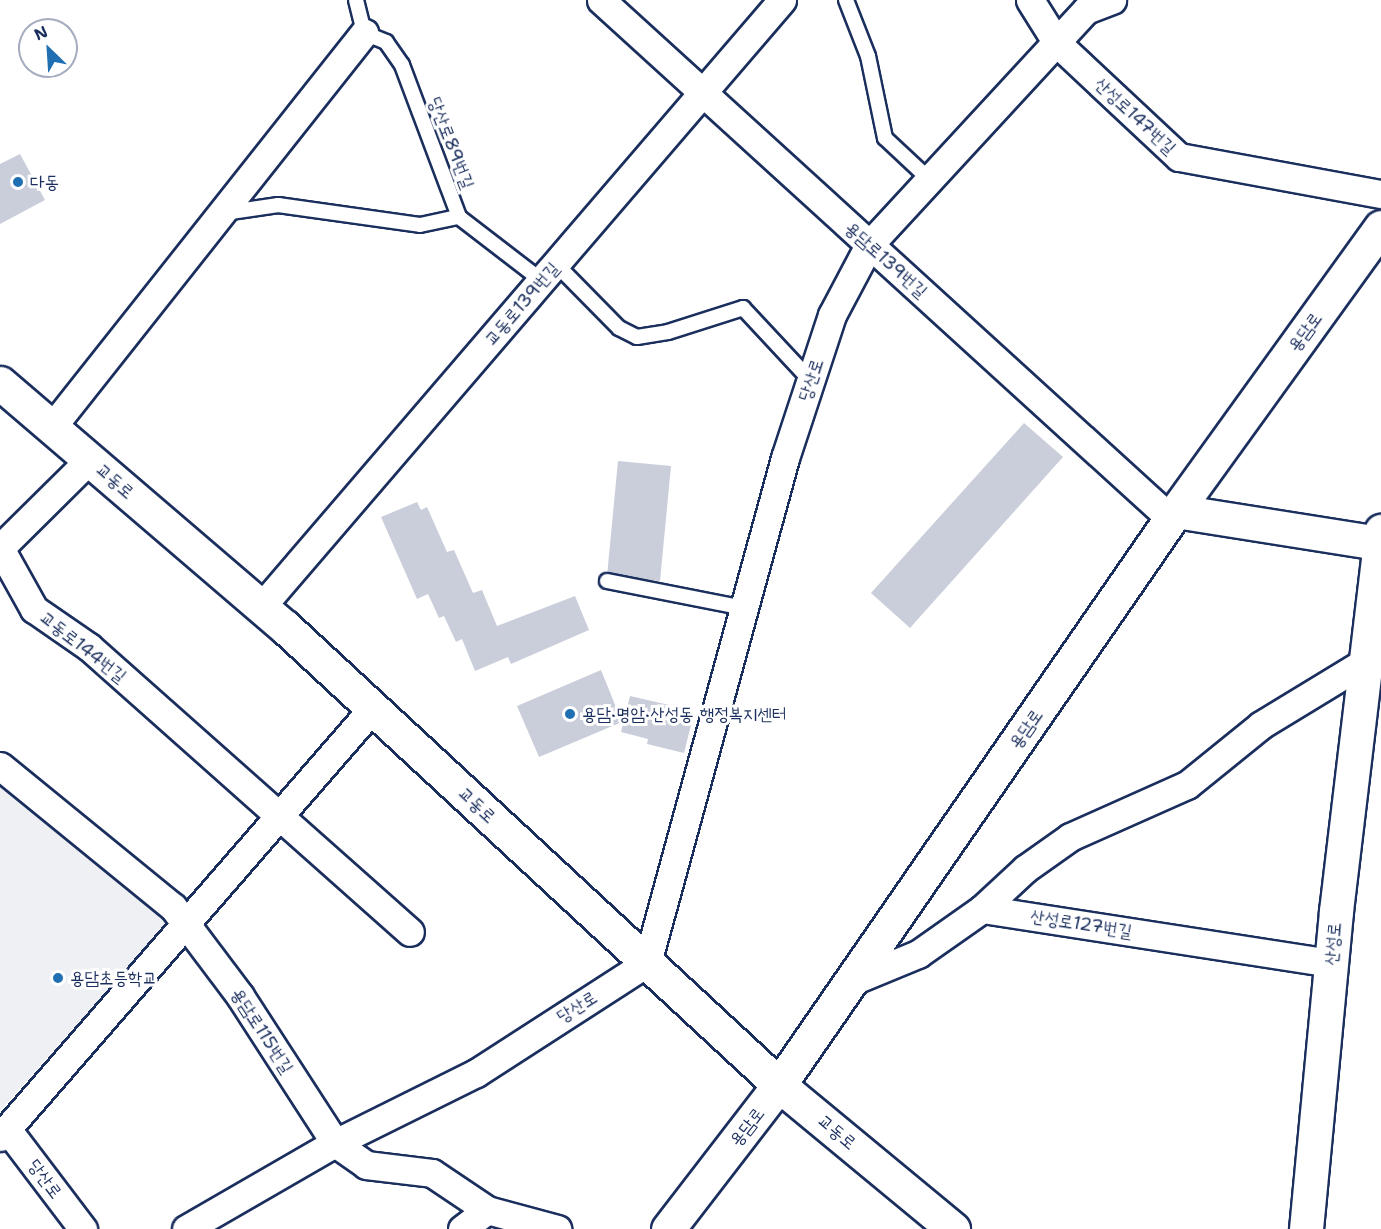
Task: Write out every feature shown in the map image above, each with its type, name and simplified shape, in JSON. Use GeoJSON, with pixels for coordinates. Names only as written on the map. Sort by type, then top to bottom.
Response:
{"type":"FeatureCollection","features":[{"type":"Feature","properties":{"kind":"street","name":"용담로139번길"},"geometry":{"type":"LineString","coordinates":[[601,0],[869,244],[1174,515]]}},
{"type":"Feature","properties":{"kind":"street","name":"교동로139번길"},"geometry":{"type":"LineString","coordinates":[[261,608],[782,0]]}},
{"type":"Feature","properties":{"kind":"street","name":"산성로147번길"},"geometry":{"type":"LineString","coordinates":[[1030,0],[1058,44],[1179,157],[1381,194]]}},
{"type":"Feature","properties":{"kind":"street","name":"당산로"},"geometry":{"type":"LineString","coordinates":[[186,1229],[335,1143],[476,1073],[648,963],[744,608],[832,315],[869,244],[1058,44],[1086,10],[1112,0]]}},
{"type":"Feature","properties":{"kind":"street"},"geometry":{"type":"LineString","coordinates":[[52,427],[364,33]]}},
{"type":"Feature","properties":{"kind":"street","name":"용담로"},"geometry":{"type":"LineString","coordinates":[[668,1229],[779,1085],[1174,515],[1381,227]]}},
{"type":"Feature","properties":{"kind":"street","name":"교동로"},"geometry":{"type":"LineString","coordinates":[[0,383],[261,608],[779,1085],[952,1229]]}},
{"type":"Feature","properties":{"kind":"street","name":"교동로144번길"},"geometry":{"type":"LineString","coordinates":[[90,459],[0,548],[34,609],[89,647],[410,932]]}},
{"type":"Feature","properties":{"kind":"street"},"geometry":{"type":"LineString","coordinates":[[1174,515],[1379,537]]}},
{"type":"Feature","properties":{"kind":"street","name":"산성로"},"geometry":{"type":"LineString","coordinates":[[1306,1229],[1331,963],[1368,660],[1379,537]]}},
{"type":"Feature","properties":{"kind":"street"},"geometry":{"type":"LineString","coordinates":[[850,982],[918,954],[982,909],[1026,869],[1070,837],[1187,784],[1261,725],[1368,660]]}},
{"type":"Feature","properties":{"kind":"street"},"geometry":{"type":"LineString","coordinates":[[4,1133],[372,709]]}},
{"type":"Feature","properties":{"kind":"street","name":"용담로115번길"},"geometry":{"type":"LineString","coordinates":[[0,765],[173,907],[240,996],[335,1143],[366,1166],[432,1173],[487,1210],[557,1229]]}},
{"type":"Feature","properties":{"kind":"street","name":"산성로127번길"},"geometry":{"type":"LineString","coordinates":[[982,909],[1331,963]]}},
{"type":"Feature","properties":{"kind":"street","name":"당산로"},"geometry":{"type":"LineString","coordinates":[[4,1133],[82,1229]]}},
{"type":"Feature","properties":{"kind":"street"},"geometry":{"type":"LineString","coordinates":[[462,1229],[487,1210]]}},
{"type":"Feature","properties":{"kind":"lane"},"geometry":{"type":"LineString","coordinates":[[356,0],[364,33]]}},
{"type":"Feature","properties":{"kind":"lane"},"geometry":{"type":"LineString","coordinates":[[846,0],[868,56],[885,138],[930,180]]}},
{"type":"Feature","properties":{"kind":"lane","name":"당산로89번길"},"geometry":{"type":"LineString","coordinates":[[364,33],[386,42],[402,65],[459,218],[549,272],[619,328],[637,337],[668,332],[742,308],[811,381]]}},
{"type":"Feature","properties":{"kind":"lane"},"geometry":{"type":"LineString","coordinates":[[222,213],[278,205],[420,225],[459,218]]}},
{"type":"Feature","properties":{"kind":"lane"},"geometry":{"type":"LineString","coordinates":[[607,581],[744,608]]}},
{"type":"Feature","properties":{"kind":"shaded area","name":"용담초등학교"},"geometry":{"type":"Polygon","coordinates":[[[0,777],[167,923],[0,1111],[0,777]]]}},
{"type":"Feature","properties":{"kind":"building","name":"다동"},"geometry":{"type":"Polygon","coordinates":[[[20,154],[45,200],[0,224],[0,164],[20,154]]]}},
{"type":"Feature","properties":{"kind":"building"},"geometry":{"type":"Polygon","coordinates":[[[1024,423],[1063,457],[910,628],[871,593],[1024,423]]]}},
{"type":"Feature","properties":{"kind":"building"},"geometry":{"type":"Polygon","coordinates":[[[618,461],[671,466],[660,581],[607,576],[618,461]]]}},
{"type":"Feature","properties":{"kind":"building"},"geometry":{"type":"Polygon","coordinates":[[[417,502],[421,510],[427,507],[447,552],[454,550],[473,593],[482,590],[497,626],[575,596],[589,630],[511,664],[508,657],[475,671],[462,639],[456,642],[444,616],[439,618],[428,594],[417,599],[381,517],[417,502]]]}},
{"type":"Feature","properties":{"kind":"building","name":"용담·명암·산성동 행정복지센터"},"geometry":{"type":"Polygon","coordinates":[[[601,670],[622,722],[539,757],[517,706],[601,670]]]}},
{"type":"Feature","properties":{"kind":"building"},"geometry":{"type":"Polygon","coordinates":[[[630,696],[669,705],[665,719],[691,725],[684,753],[647,744],[648,739],[621,732],[630,696]]]}},
{"type":"Feature","properties":{"kind":"place","name":"다동"},"geometry":{"type":"Point","coordinates":[18,182]}},
{"type":"Feature","properties":{"kind":"place","name":"용담·명암·산성동 행정복지센터"},"geometry":{"type":"Point","coordinates":[570,714]}},
{"type":"Feature","properties":{"kind":"place","name":"용담초등학교"},"geometry":{"type":"Point","coordinates":[58,978]}}]}
